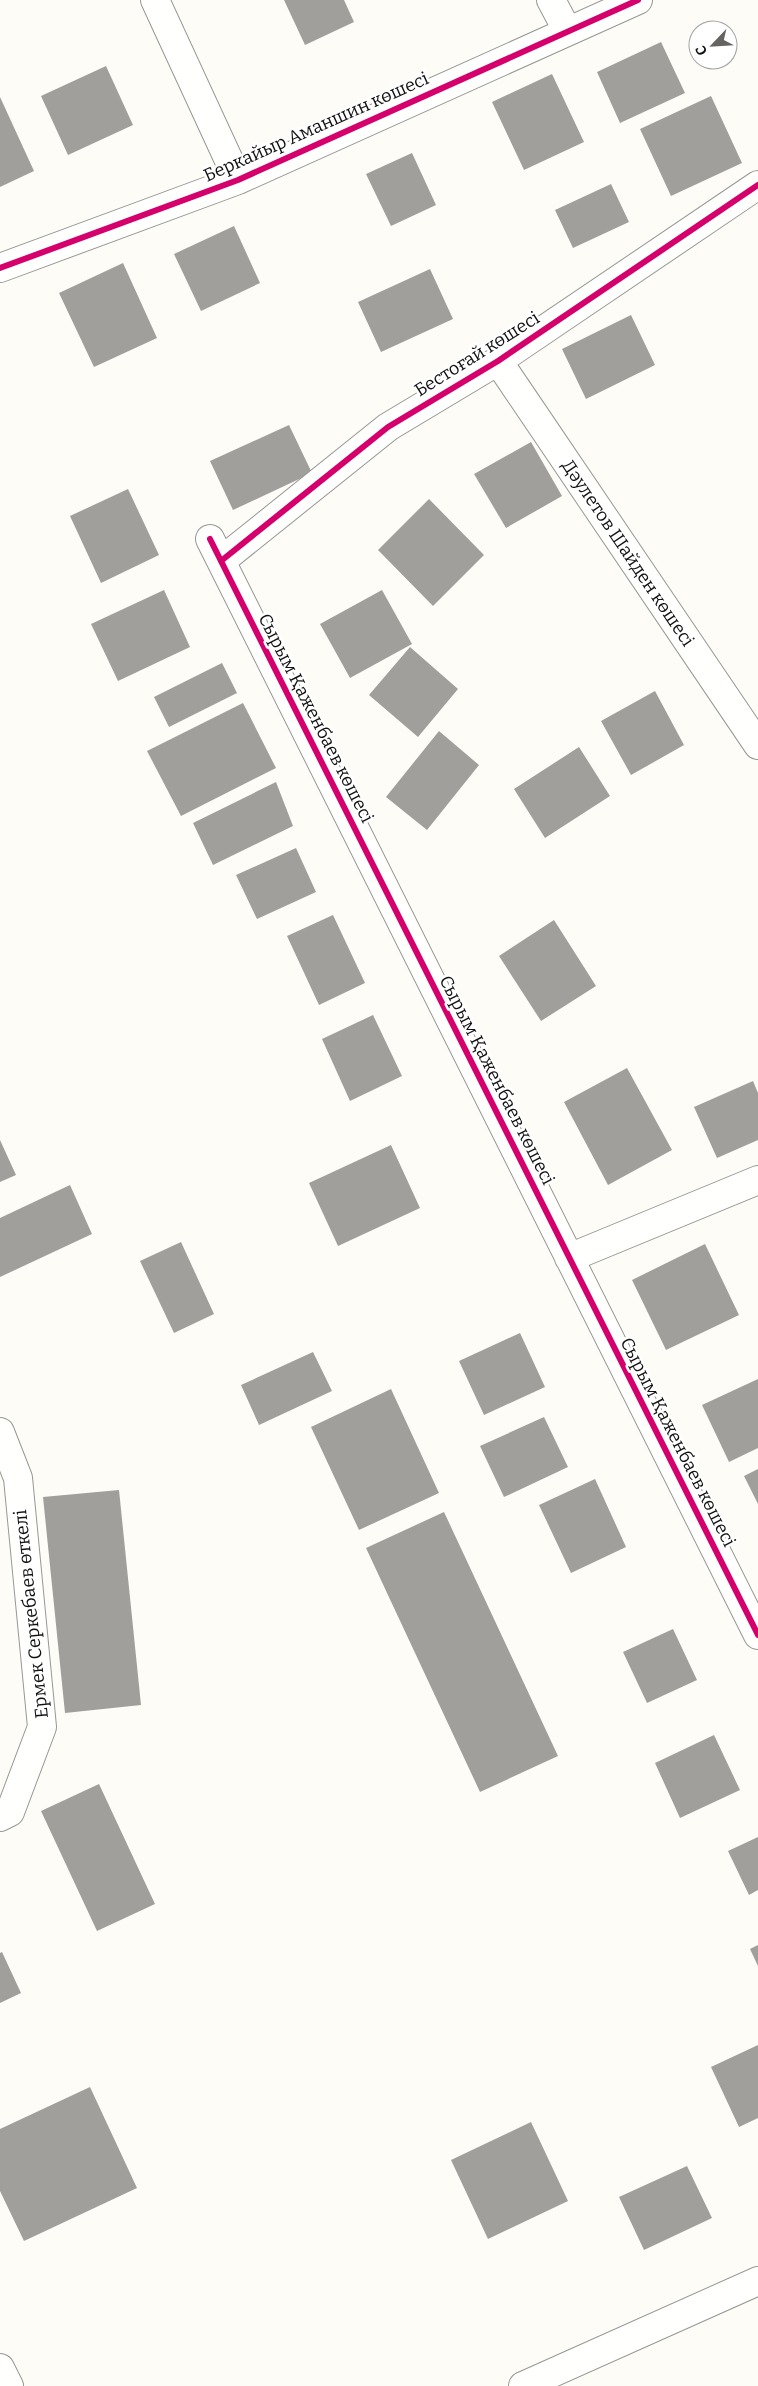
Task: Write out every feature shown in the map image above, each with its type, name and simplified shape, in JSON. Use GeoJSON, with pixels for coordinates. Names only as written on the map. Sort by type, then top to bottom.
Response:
{"type":"FeatureCollection","features":[{"type":"Feature","properties":{"kind":"street"},"geometry":{"type":"LineString","coordinates":[[155,0],[238,180]]}},
{"type":"Feature","properties":{"kind":"street"},"geometry":{"type":"LineString","coordinates":[[551,0],[567,30]]}},
{"type":"Feature","properties":{"kind":"street","name":"Беркайыр Аманшин көшесі"},"geometry":{"type":"LineString","coordinates":[[0,268],[238,180],[567,30],[638,0]]}},
{"type":"Feature","properties":{"kind":"street","name":"Бестоғай көшесі"},"geometry":{"type":"LineString","coordinates":[[215,550],[388,427],[498,361],[758,185]]}},
{"type":"Feature","properties":{"kind":"street","name":"Дәулетов Шайден көшесі"},"geometry":{"type":"LineString","coordinates":[[498,361],[758,745]]}},
{"type":"Feature","properties":{"kind":"street","name":"Сырым Қаженбаев көшесі"},"geometry":{"type":"LineString","coordinates":[[215,550],[758,1635]]}},
{"type":"Feature","properties":{"kind":"street"},"geometry":{"type":"LineString","coordinates":[[569,1258],[758,1180]]}},
{"type":"Feature","properties":{"kind":"street","name":"Ермек Серкебаев өткелі"},"geometry":{"type":"LineString","coordinates":[[0,1432],[18,1478],[42,1727],[10,1812],[0,1817]]}},
{"type":"Feature","properties":{"kind":"street"},"geometry":{"type":"LineString","coordinates":[[523,2386],[758,2282]]}},
{"type":"Feature","properties":{"kind":"street"},"geometry":{"type":"LineString","coordinates":[[0,2368],[9,2386]]}},
{"type":"Feature","properties":{"kind":"building"},"geometry":{"type":"Polygon","coordinates":[[[284,0],[344,0],[354,22],[305,45],[284,0]]]}},
{"type":"Feature","properties":{"kind":"building"},"geometry":{"type":"Polygon","coordinates":[[[661,42],[685,93],[620,123],[597,72],[661,42]]]}},
{"type":"Feature","properties":{"kind":"building"},"geometry":{"type":"Polygon","coordinates":[[[106,66],[133,125],[68,155],[41,96],[106,66]]]}},
{"type":"Feature","properties":{"kind":"building"},"geometry":{"type":"Polygon","coordinates":[[[552,74],[584,142],[524,170],[492,102],[552,74]]]}},
{"type":"Feature","properties":{"kind":"building"},"geometry":{"type":"Polygon","coordinates":[[[711,96],[742,163],[671,196],[640,129],[711,96]]]}},
{"type":"Feature","properties":{"kind":"building"},"geometry":{"type":"Polygon","coordinates":[[[0,97],[34,171],[0,187],[0,97]]]}},
{"type":"Feature","properties":{"kind":"building"},"geometry":{"type":"Polygon","coordinates":[[[412,153],[436,205],[391,226],[366,174],[412,153]]]}},
{"type":"Feature","properties":{"kind":"building"},"geometry":{"type":"Polygon","coordinates":[[[611,184],[629,222],[573,248],[555,210],[611,184]]]}},
{"type":"Feature","properties":{"kind":"building"},"geometry":{"type":"Polygon","coordinates":[[[234,226],[260,283],[201,311],[174,254],[234,226]]]}},
{"type":"Feature","properties":{"kind":"building"},"geometry":{"type":"Polygon","coordinates":[[[123,263],[157,338],[94,367],[59,293],[123,263]]]}},
{"type":"Feature","properties":{"kind":"building"},"geometry":{"type":"Polygon","coordinates":[[[430,269],[453,319],[381,352],[358,302],[430,269]]]}},
{"type":"Feature","properties":{"kind":"building"},"geometry":{"type":"Polygon","coordinates":[[[631,315],[655,365],[586,399],[562,349],[631,315]]]}},
{"type":"Feature","properties":{"kind":"building"},"geometry":{"type":"Polygon","coordinates":[[[289,425],[312,473],[233,510],[210,461],[289,425]]]}},
{"type":"Feature","properties":{"kind":"building"},"geometry":{"type":"Polygon","coordinates":[[[531,442],[562,496],[506,528],[474,474],[531,442]]]}},
{"type":"Feature","properties":{"kind":"building"},"geometry":{"type":"Polygon","coordinates":[[[128,489],[159,555],[101,583],[70,516],[128,489]]]}},
{"type":"Feature","properties":{"kind":"building"},"geometry":{"type":"Polygon","coordinates":[[[429,499],[484,555],[433,606],[378,550],[429,499]]]}},
{"type":"Feature","properties":{"kind":"building"},"geometry":{"type":"Polygon","coordinates":[[[164,590],[190,647],[118,681],[91,624],[164,590]]]}},
{"type":"Feature","properties":{"kind":"building"},"geometry":{"type":"Polygon","coordinates":[[[382,590],[412,644],[350,678],[320,624],[382,590]]]}},
{"type":"Feature","properties":{"kind":"building"},"geometry":{"type":"Polygon","coordinates":[[[410,647],[458,689],[418,737],[369,695],[410,647]]]}},
{"type":"Feature","properties":{"kind":"building"},"geometry":{"type":"Polygon","coordinates":[[[222,663],[237,693],[169,727],[154,697],[222,663]]]}},
{"type":"Feature","properties":{"kind":"building"},"geometry":{"type":"Polygon","coordinates":[[[655,691],[684,745],[631,775],[601,721],[655,691]]]}},
{"type":"Feature","properties":{"kind":"building"},"geometry":{"type":"Polygon","coordinates":[[[243,703],[276,768],[181,816],[147,751],[243,703]]]}},
{"type":"Feature","properties":{"kind":"building"},"geometry":{"type":"Polygon","coordinates":[[[439,731],[479,765],[427,830],[386,797],[439,731]]]}},
{"type":"Feature","properties":{"kind":"building"},"geometry":{"type":"Polygon","coordinates":[[[579,747],[610,796],[545,838],[514,789],[579,747]]]}},
{"type":"Feature","properties":{"kind":"building"},"geometry":{"type":"Polygon","coordinates":[[[276,782],[293,826],[213,865],[193,823],[276,782]]]}},
{"type":"Feature","properties":{"kind":"building"},"geometry":{"type":"Polygon","coordinates":[[[296,848],[316,892],[257,919],[236,875],[296,848]]]}},
{"type":"Feature","properties":{"kind":"building"},"geometry":{"type":"Polygon","coordinates":[[[333,915],[365,983],[319,1005],[287,936],[333,915]]]}},
{"type":"Feature","properties":{"kind":"building"},"geometry":{"type":"Polygon","coordinates":[[[554,920],[596,986],[541,1021],[499,956],[554,920]]]}},
{"type":"Feature","properties":{"kind":"building"},"geometry":{"type":"Polygon","coordinates":[[[373,1015],[402,1076],[350,1101],[322,1039],[373,1015]]]}},
{"type":"Feature","properties":{"kind":"building"},"geometry":{"type":"Polygon","coordinates":[[[627,1068],[672,1150],[608,1185],[564,1102],[627,1068]]]}},
{"type":"Feature","properties":{"kind":"building"},"geometry":{"type":"Polygon","coordinates":[[[753,1081],[758,1093],[758,1140],[717,1158],[694,1107],[753,1081]]]}},
{"type":"Feature","properties":{"kind":"building"},"geometry":{"type":"Polygon","coordinates":[[[0,1140],[16,1175],[0,1182],[0,1140]]]}},
{"type":"Feature","properties":{"kind":"building"},"geometry":{"type":"Polygon","coordinates":[[[391,1145],[420,1208],[338,1246],[309,1183],[391,1145]]]}},
{"type":"Feature","properties":{"kind":"building"},"geometry":{"type":"Polygon","coordinates":[[[70,1185],[92,1234],[0,1277],[0,1218],[70,1185]]]}},
{"type":"Feature","properties":{"kind":"building"},"geometry":{"type":"Polygon","coordinates":[[[181,1242],[214,1314],[174,1333],[140,1261],[181,1242]]]}},
{"type":"Feature","properties":{"kind":"building"},"geometry":{"type":"Polygon","coordinates":[[[705,1244],[739,1315],[666,1350],[632,1280],[705,1244]]]}},
{"type":"Feature","properties":{"kind":"building"},"geometry":{"type":"Polygon","coordinates":[[[520,1333],[545,1387],[484,1415],[459,1361],[520,1333]]]}},
{"type":"Feature","properties":{"kind":"building"},"geometry":{"type":"Polygon","coordinates":[[[313,1352],[332,1391],[259,1425],[241,1385],[313,1352]]]}},
{"type":"Feature","properties":{"kind":"building"},"geometry":{"type":"Polygon","coordinates":[[[758,1379],[758,1448],[729,1462],[702,1405],[758,1379]]]}},
{"type":"Feature","properties":{"kind":"building"},"geometry":{"type":"Polygon","coordinates":[[[391,1389],[439,1493],[359,1530],[311,1427],[391,1389]]]}},
{"type":"Feature","properties":{"kind":"building"},"geometry":{"type":"Polygon","coordinates":[[[544,1417],[568,1467],[504,1497],[480,1446],[544,1417]]]}},
{"type":"Feature","properties":{"kind":"building"},"geometry":{"type":"Polygon","coordinates":[[[758,1469],[758,1504],[744,1476],[758,1469]]]}},
{"type":"Feature","properties":{"kind":"building"},"geometry":{"type":"Polygon","coordinates":[[[595,1479],[626,1547],[571,1573],[539,1505],[595,1479]]]}},
{"type":"Feature","properties":{"kind":"building"},"geometry":{"type":"Polygon","coordinates":[[[119,1490],[141,1705],[65,1713],[43,1497],[119,1490]]]}},
{"type":"Feature","properties":{"kind":"building"},"geometry":{"type":"Polygon","coordinates":[[[444,1512],[558,1756],[480,1792],[366,1548],[444,1512]]]}},
{"type":"Feature","properties":{"kind":"building"},"geometry":{"type":"Polygon","coordinates":[[[673,1629],[697,1680],[647,1703],[623,1652],[673,1629]]]}},
{"type":"Feature","properties":{"kind":"building"},"geometry":{"type":"Polygon","coordinates":[[[714,1735],[740,1790],[680,1818],[655,1763],[714,1735]]]}},
{"type":"Feature","properties":{"kind":"building"},"geometry":{"type":"Polygon","coordinates":[[[99,1784],[155,1904],[97,1931],[41,1811],[99,1784]]]}},
{"type":"Feature","properties":{"kind":"building"},"geometry":{"type":"Polygon","coordinates":[[[758,1837],[758,1890],[749,1895],[728,1851],[758,1837]]]}},
{"type":"Feature","properties":{"kind":"building"},"geometry":{"type":"Polygon","coordinates":[[[758,1945],[758,1966],[750,1949],[758,1945]]]}},
{"type":"Feature","properties":{"kind":"building"},"geometry":{"type":"Polygon","coordinates":[[[2,1952],[21,1993],[0,2003],[0,1953],[2,1952]]]}},
{"type":"Feature","properties":{"kind":"building"},"geometry":{"type":"Polygon","coordinates":[[[758,2045],[758,2118],[739,2127],[711,2067],[758,2045]]]}},
{"type":"Feature","properties":{"kind":"building"},"geometry":{"type":"Polygon","coordinates":[[[90,2087],[137,2188],[24,2241],[0,2191],[0,2129],[90,2087]]]}},
{"type":"Feature","properties":{"kind":"building"},"geometry":{"type":"Polygon","coordinates":[[[531,2122],[568,2201],[488,2239],[451,2160],[531,2122]]]}},
{"type":"Feature","properties":{"kind":"building"},"geometry":{"type":"Polygon","coordinates":[[[687,2166],[712,2218],[644,2250],[619,2197],[687,2166]]]}},
{"type":"Feature","properties":{"kind":"cycle path"},"geometry":{"type":"LineString","coordinates":[[0,268],[238,180],[638,0]]}},
{"type":"Feature","properties":{"kind":"cycle path"},"geometry":{"type":"LineString","coordinates":[[221,561],[388,427],[498,361],[758,185]]}},
{"type":"Feature","properties":{"kind":"cycle path"},"geometry":{"type":"LineString","coordinates":[[210,539],[758,1635]]}}]}
